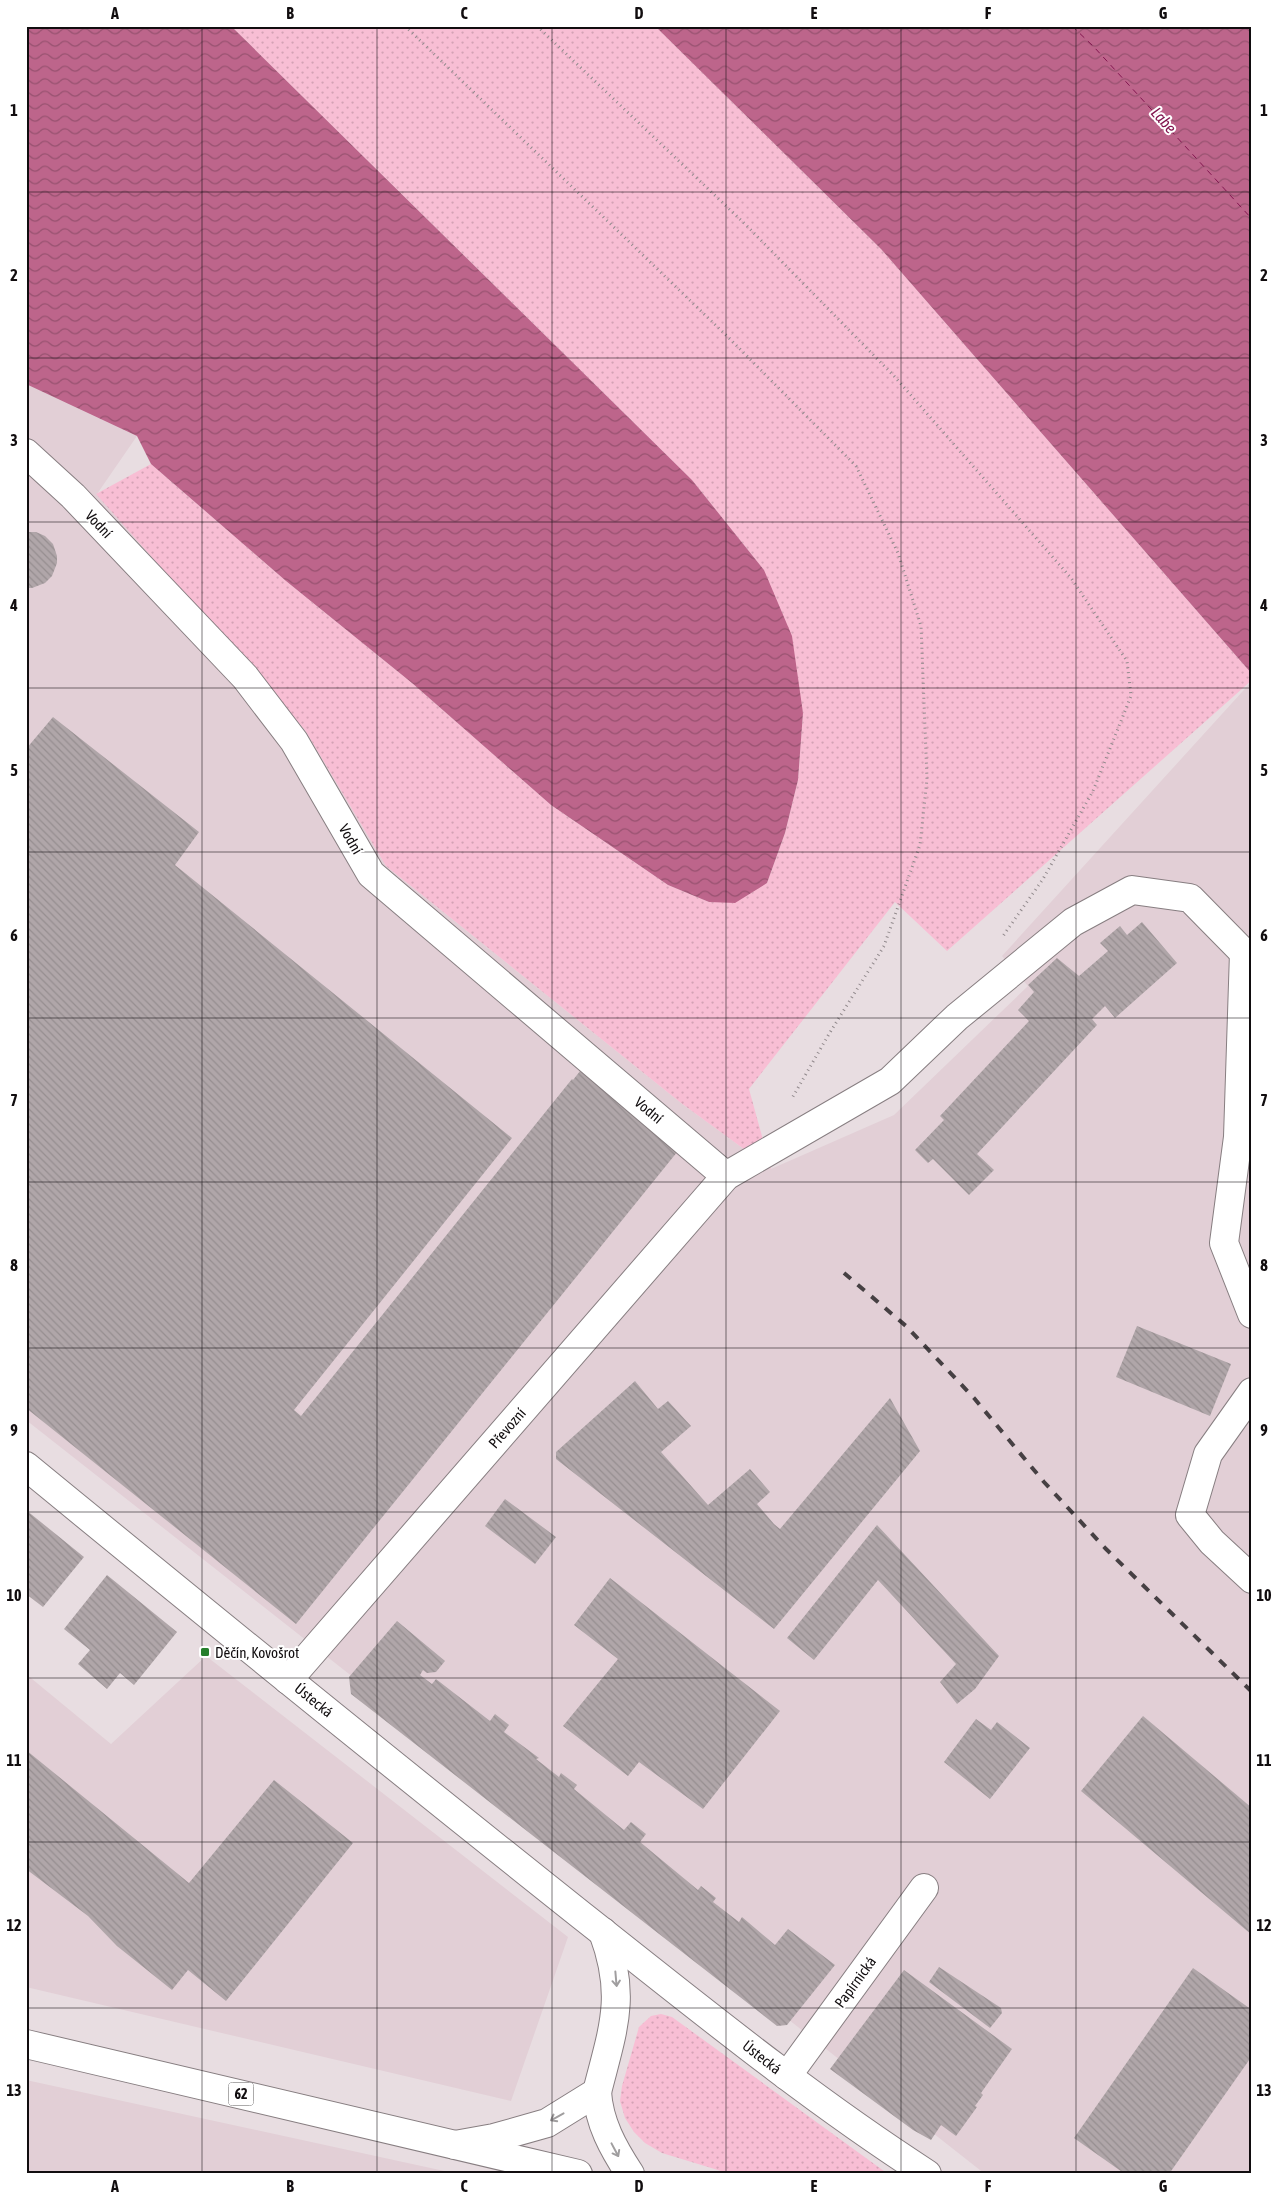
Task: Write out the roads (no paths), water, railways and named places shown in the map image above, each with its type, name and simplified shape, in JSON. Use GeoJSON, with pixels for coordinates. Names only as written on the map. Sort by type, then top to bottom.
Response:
{"type":"FeatureCollection","features":[{"type":"Feature","properties":{"kind":"street","name":"Vodní"},"geometry":{"type":"LineString","coordinates":[[26,454],[73,496],[245,677],[294,741],[371,874],[726,1176]]}},
{"type":"Feature","properties":{"kind":"street","name":"Převozní"},"geometry":{"type":"LineString","coordinates":[[288,1680],[726,1176],[890,1081],[957,1017],[1073,922],[1132,890],[1190,898],[1248,957]]}},
{"type":"Feature","properties":{"kind":"street"},"geometry":{"type":"LineString","coordinates":[[1248,957],[1238,1137],[1224,1243],[1252,1314]]}},
{"type":"Feature","properties":{"kind":"street"},"geometry":{"type":"LineString","coordinates":[[1252,1392],[1208,1454],[1190,1515],[1212,1542],[1252,1579]]}},
{"type":"Feature","properties":{"kind":"street","name":"Ústecká"},"geometry":{"type":"LineString","coordinates":[[26,1466],[288,1680],[603,1932],[787,2076],[926,2174]]}},
{"type":"Feature","properties":{"kind":"street","name":"Papírnická"},"geometry":{"type":"LineString","coordinates":[[787,2076],[924,1888]]}},
{"type":"Feature","properties":{"kind":"street"},"geometry":{"type":"LineString","coordinates":[[603,1932],[615,1967],[616,2018],[596,2092],[598,2109],[604,2128],[616,2153],[630,2174]]}},
{"type":"Feature","properties":{"kind":"street","name":"62"},"geometry":{"type":"LineString","coordinates":[[26,2044],[578,2174]]}},
{"type":"Feature","properties":{"kind":"street"},"geometry":{"type":"LineString","coordinates":[[455,2144],[494,2138],[547,2123],[596,2092]]}},
{"type":"Feature","properties":{"kind":"water"},"geometry":{"type":"Polygon","coordinates":[[[26,26],[231,26],[692,480],[764,570],[792,636],[803,713],[798,780],[785,833],[767,883],[735,903],[709,902],[668,885],[551,805],[412,683],[286,581],[151,464],[137,436],[26,384],[26,26]]]}},
{"type":"Feature","properties":{"kind":"water","name":"Labe"},"geometry":{"type":"Polygon","coordinates":[[[655,26],[1252,26],[1252,674],[881,249],[655,26]]]}},
{"type":"Feature","properties":{"kind":"railway"},"geometry":{"type":"LineString","coordinates":[[844,1273],[906,1326],[974,1398],[1044,1482],[1105,1548],[1252,1692]]}},
{"type":"Feature","properties":{"kind":"place","name":"Děčín, Kovošrot"},"geometry":{"type":"Point","coordinates":[205,1652]}}]}
